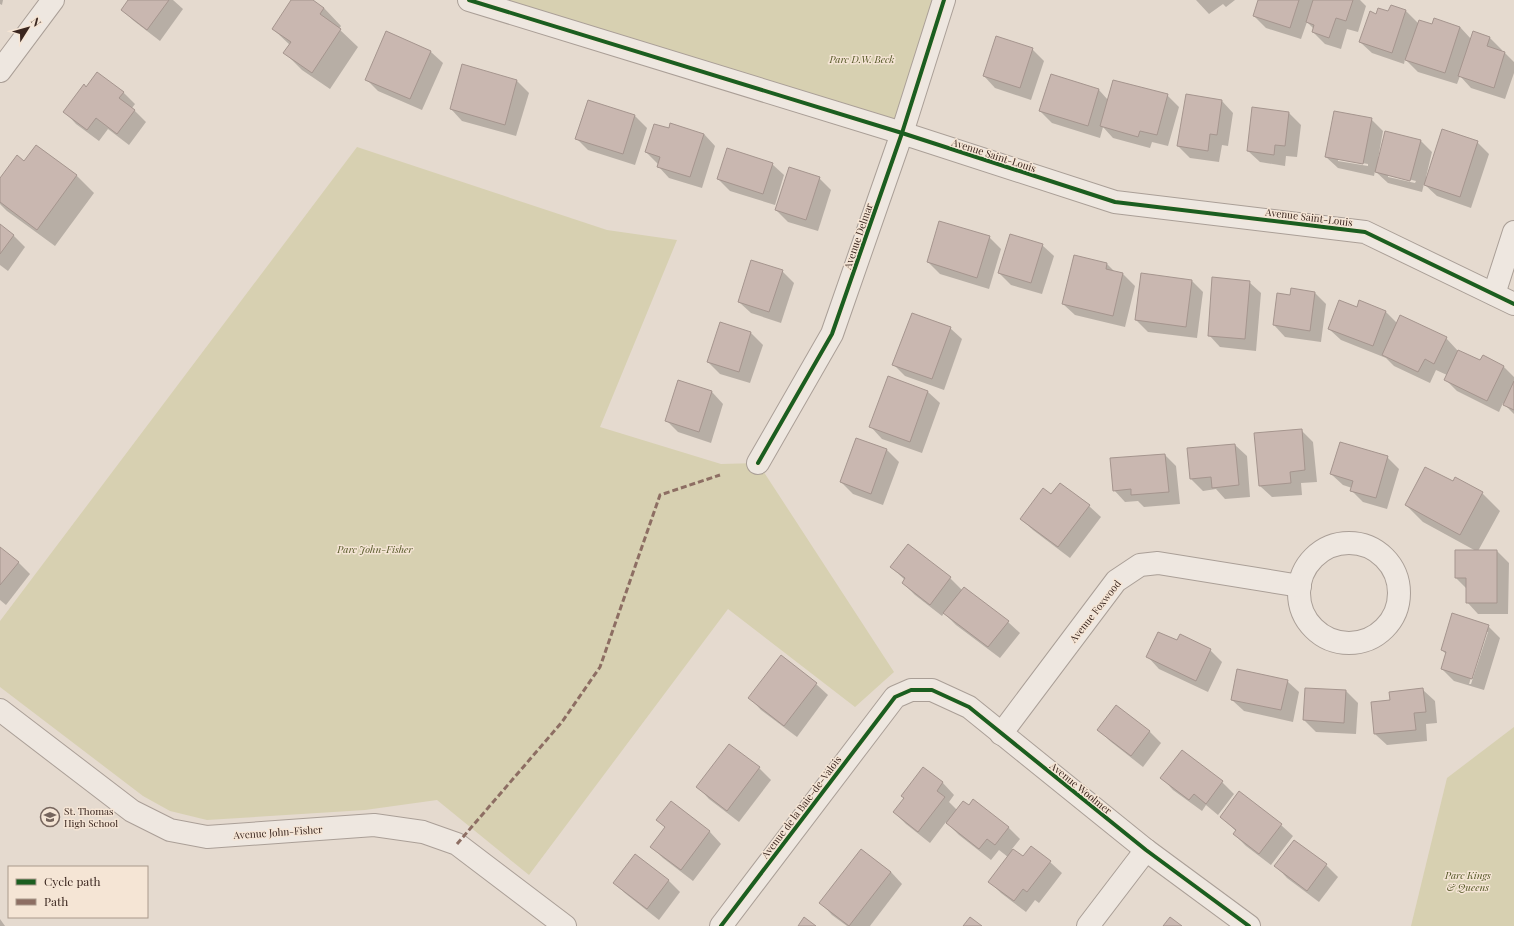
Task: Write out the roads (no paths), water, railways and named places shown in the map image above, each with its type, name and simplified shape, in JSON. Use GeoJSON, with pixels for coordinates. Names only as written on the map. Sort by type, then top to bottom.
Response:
{"type":"FeatureCollection","features":[{"type":"Feature","properties":{"kind":"street"},"geometry":{"type":"LineString","coordinates":[[0,71],[53,0]]}},
{"type":"Feature","properties":{"kind":"street","name":"Avenue Saint-Louis"},"geometry":{"type":"LineString","coordinates":[[469,0],[902,134],[1115,202],[1365,232],[1514,304]]}},
{"type":"Feature","properties":{"kind":"street","name":"Avenue Delmar"},"geometry":{"type":"LineString","coordinates":[[758,463],[832,334],[902,134],[944,0]]}},
{"type":"Feature","properties":{"kind":"street"},"geometry":{"type":"LineString","coordinates":[[1494,294],[1514,232]]}},
{"type":"Feature","properties":{"kind":"street"},"geometry":{"type":"LineString","coordinates":[[1352,542],[1368,546],[1382,554],[1392,567],[1399,582],[1399,598],[1395,614],[1385,628],[1371,638],[1355,643],[1338,642],[1323,635],[1310,624],[1302,609],[1299,593],[1300,586],[1309,562],[1321,550],[1336,544],[1352,542]]}},
{"type":"Feature","properties":{"kind":"street","name":"Avenue Foxwood"},"geometry":{"type":"LineString","coordinates":[[1000,734],[1116,581],[1140,565],[1158,563],[1300,586]]}},
{"type":"Feature","properties":{"kind":"street","name":"Avenue Woolmer"},"geometry":{"type":"LineString","coordinates":[[895,697],[911,690],[932,690],[969,707],[1000,734],[1146,850],[1249,926]]}},
{"type":"Feature","properties":{"kind":"street","name":"Avenue de la Baie-de-Valois"},"geometry":{"type":"LineString","coordinates":[[720,926],[895,697]]}},
{"type":"Feature","properties":{"kind":"street","name":"Avenue John-Fisher"},"geometry":{"type":"LineString","coordinates":[[0,710],[132,811],[170,830],[207,837],[374,825],[423,832],[457,844],[564,926]]}},
{"type":"Feature","properties":{"kind":"street"},"geometry":{"type":"LineString","coordinates":[[1088,926],[1146,850]]}},
{"type":"Feature","properties":{"kind":"place","name":"St. Thomas High School"},"geometry":{"type":"Point","coordinates":[50,817]}},
{"type":"Feature","properties":{"kind":"park label","name":"Parc D.W. Beck"},"geometry":{"type":"Point","coordinates":[862,59]}},
{"type":"Feature","properties":{"kind":"park label","name":"Parc John-Fisher"},"geometry":{"type":"Point","coordinates":[375,549]}},
{"type":"Feature","properties":{"kind":"park label","name":"Parc Kings & Queens"},"geometry":{"type":"Point","coordinates":[1468,880]}}]}
